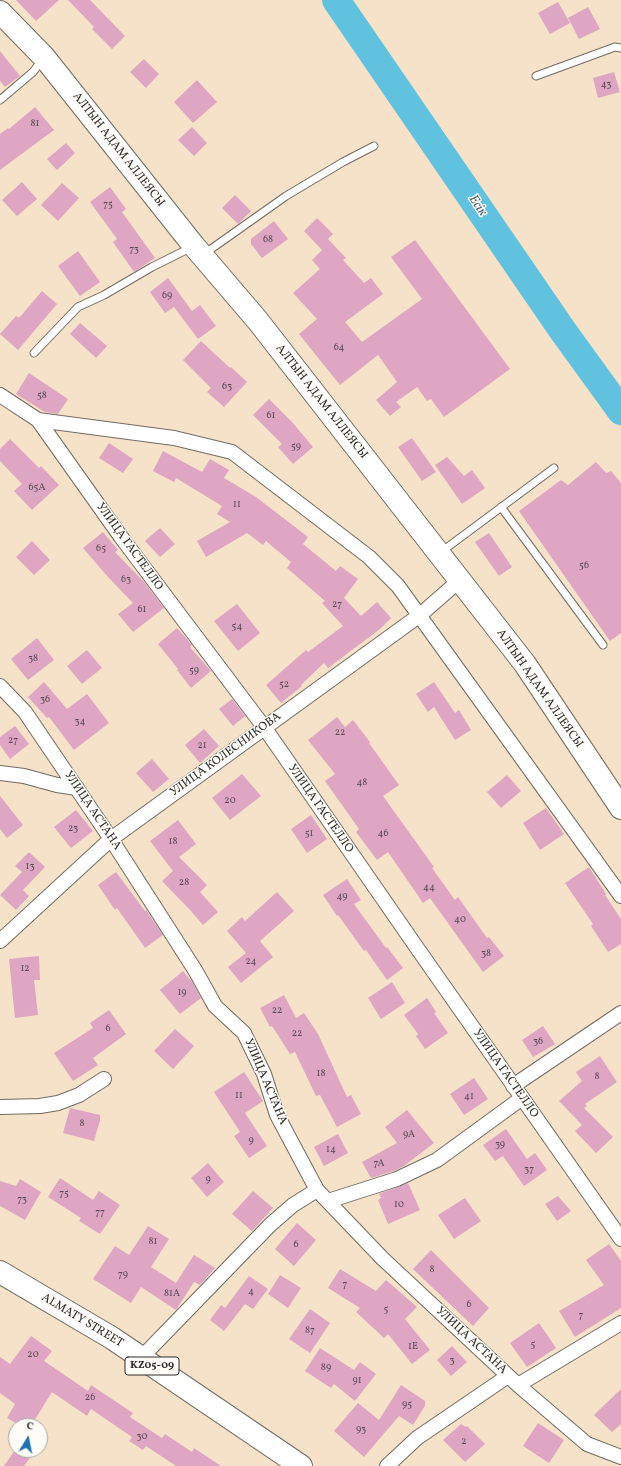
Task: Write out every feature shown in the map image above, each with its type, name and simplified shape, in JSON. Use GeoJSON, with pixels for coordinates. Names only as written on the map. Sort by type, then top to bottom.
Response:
{"type":"FeatureCollection","features":[{"type":"Feature","properties":{"kind":"main road","name":"АЛТЫН АДАМ АЛЛЕЯСЫ"},"geometry":{"type":"LineString","coordinates":[[0,12],[44,57],[198,251],[258,321],[525,664],[621,808]]}},
{"type":"Feature","properties":{"kind":"main road","name":"ALMATY STREET"},"geometry":{"type":"LineString","coordinates":[[0,1272],[112,1338],[301,1466]]}},
{"type":"Feature","properties":{"kind":"street","name":"УЛИЦА ГАСТЕЛЛО"},"geometry":{"type":"LineString","coordinates":[[0,395],[38,420],[121,537],[264,727],[621,1239]]}},
{"type":"Feature","properties":{"kind":"street"},"geometry":{"type":"LineString","coordinates":[[38,420],[174,438],[232,452],[369,557],[398,586],[420,615],[621,896]]}},
{"type":"Feature","properties":{"kind":"street","name":"УЛИЦА КОЛЕСНИКОВА"},"geometry":{"type":"LineString","coordinates":[[0,941],[111,839],[420,615],[460,580]]}},
{"type":"Feature","properties":{"kind":"street","name":"УЛИЦА АСТАНА"},"geometry":{"type":"LineString","coordinates":[[0,686],[25,712],[77,788],[195,970],[215,1006],[244,1034],[264,1074],[277,1115],[317,1190],[382,1258],[513,1381],[587,1444],[621,1458]]}},
{"type":"Feature","properties":{"kind":"street"},"geometry":{"type":"LineString","coordinates":[[0,773],[24,776],[57,785],[77,788]]}},
{"type":"Feature","properties":{"kind":"street"},"geometry":{"type":"LineString","coordinates":[[513,1086],[621,1013]]}},
{"type":"Feature","properties":{"kind":"street"},"geometry":{"type":"LineString","coordinates":[[0,1107],[40,1106],[58,1103],[79,1095],[104,1079]]}},
{"type":"Feature","properties":{"kind":"street"},"geometry":{"type":"LineString","coordinates":[[328,1201],[397,1179],[437,1160],[522,1098]]}},
{"type":"Feature","properties":{"kind":"street"},"geometry":{"type":"LineString","coordinates":[[141,1358],[270,1225],[293,1205],[317,1190]]}},
{"type":"Feature","properties":{"kind":"street"},"geometry":{"type":"LineString","coordinates":[[387,1466],[417,1438],[513,1381],[621,1323]]}},
{"type":"Feature","properties":{"kind":"lane"},"geometry":{"type":"LineString","coordinates":[[536,76],[615,47],[621,48]]}},
{"type":"Feature","properties":{"kind":"lane"},"geometry":{"type":"LineString","coordinates":[[0,100],[33,72],[44,57]]}},
{"type":"Feature","properties":{"kind":"lane"},"geometry":{"type":"LineString","coordinates":[[34,353],[78,307],[104,295],[152,267],[198,251],[286,196],[343,162],[374,146]]}},
{"type":"Feature","properties":{"kind":"lane"},"geometry":{"type":"LineString","coordinates":[[439,554],[554,468]]}},
{"type":"Feature","properties":{"kind":"lane"},"geometry":{"type":"LineString","coordinates":[[502,507],[603,645]]}},
{"type":"Feature","properties":{"kind":"building"},"geometry":{"type":"Polygon","coordinates":[[[16,0],[59,0],[36,21],[16,0]]]}},
{"type":"Feature","properties":{"kind":"building"},"geometry":{"type":"Polygon","coordinates":[[[68,0],[90,0],[125,36],[112,49],[92,29],[94,27],[68,0]]]}},
{"type":"Feature","properties":{"kind":"building"},"geometry":{"type":"Polygon","coordinates":[[[558,2],[570,23],[550,34],[538,13],[558,2]]]}},
{"type":"Feature","properties":{"kind":"building"},"geometry":{"type":"Polygon","coordinates":[[[588,7],[600,29],[579,39],[568,18],[588,7]]]}},
{"type":"Feature","properties":{"kind":"building"},"geometry":{"type":"Polygon","coordinates":[[[0,51],[20,76],[5,87],[0,81],[0,51]]]}},
{"type":"Feature","properties":{"kind":"building"},"geometry":{"type":"Polygon","coordinates":[[[144,59],[159,74],[146,88],[130,72],[144,59]]]}},
{"type":"Feature","properties":{"kind":"building"},"geometry":{"type":"Polygon","coordinates":[[[614,72],[620,92],[598,98],[593,78],[614,72]]]}},
{"type":"Feature","properties":{"kind":"building"},"geometry":{"type":"Polygon","coordinates":[[[197,80],[217,102],[193,123],[174,102],[197,80]]]}},
{"type":"Feature","properties":{"kind":"building"},"geometry":{"type":"Polygon","coordinates":[[[35,107],[54,130],[0,170],[0,134],[8,128],[9,129],[35,107]]]}},
{"type":"Feature","properties":{"kind":"building"},"geometry":{"type":"Polygon","coordinates":[[[192,127],[207,143],[194,156],[178,140],[192,127]]]}},
{"type":"Feature","properties":{"kind":"building"},"geometry":{"type":"Polygon","coordinates":[[[66,143],[75,153],[57,170],[47,159],[66,143]]]}},
{"type":"Feature","properties":{"kind":"building"},"geometry":{"type":"Polygon","coordinates":[[[22,182],[37,199],[17,216],[2,200],[22,182]]]}},
{"type":"Feature","properties":{"kind":"building"},"geometry":{"type":"Polygon","coordinates":[[[62,183],[79,198],[58,221],[41,205],[62,183]]]}},
{"type":"Feature","properties":{"kind":"building"},"geometry":{"type":"Polygon","coordinates":[[[110,187],[126,209],[122,212],[155,258],[134,272],[113,242],[117,239],[90,202],[110,187]]]}},
{"type":"Feature","properties":{"kind":"building"},"geometry":{"type":"Polygon","coordinates":[[[235,195],[251,211],[238,224],[222,208],[235,195]]]}},
{"type":"Feature","properties":{"kind":"building"},"geometry":{"type":"Polygon","coordinates":[[[317,218],[333,234],[328,239],[346,258],[343,260],[364,283],[371,278],[383,294],[345,322],[362,342],[422,299],[391,257],[415,240],[510,369],[444,417],[431,399],[427,401],[417,387],[396,402],[401,407],[390,416],[376,400],[397,382],[378,355],[340,385],[299,334],[317,319],[293,293],[320,269],[312,260],[322,250],[304,231],[317,218]]]}},
{"type":"Feature","properties":{"kind":"building"},"geometry":{"type":"Polygon","coordinates":[[[274,221],[288,239],[262,258],[251,244],[251,239],[274,221]]]}},
{"type":"Feature","properties":{"kind":"building"},"geometry":{"type":"Polygon","coordinates":[[[78,251],[100,282],[80,296],[58,266],[78,251]]]}},
{"type":"Feature","properties":{"kind":"building"},"geometry":{"type":"Polygon","coordinates":[[[168,278],[192,311],[200,305],[216,326],[198,339],[174,307],[165,313],[150,292],[168,278]]]}},
{"type":"Feature","properties":{"kind":"building"},"geometry":{"type":"Polygon","coordinates":[[[42,291],[57,304],[18,350],[0,334],[16,316],[19,318],[42,291]]]}},
{"type":"Feature","properties":{"kind":"building"},"geometry":{"type":"Polygon","coordinates":[[[80,323],[107,346],[96,358],[70,334],[80,323]]]}},
{"type":"Feature","properties":{"kind":"building"},"geometry":{"type":"Polygon","coordinates":[[[201,341],[247,382],[224,407],[207,392],[211,388],[183,360],[201,341]]]}},
{"type":"Feature","properties":{"kind":"building"},"geometry":{"type":"Polygon","coordinates":[[[29,373],[68,399],[58,414],[45,412],[16,394],[29,373]]]}},
{"type":"Feature","properties":{"kind":"building"},"geometry":{"type":"Polygon","coordinates":[[[269,399],[293,423],[313,447],[293,464],[278,447],[282,444],[253,415],[269,399]]]}},
{"type":"Feature","properties":{"kind":"building"},"geometry":{"type":"Polygon","coordinates":[[[412,438],[436,472],[422,481],[398,447],[412,438]]]}},
{"type":"Feature","properties":{"kind":"building"},"geometry":{"type":"Polygon","coordinates":[[[10,439],[39,468],[41,466],[59,485],[32,510],[14,491],[22,484],[0,461],[0,449],[10,439]]]}},
{"type":"Feature","properties":{"kind":"building"},"geometry":{"type":"Polygon","coordinates":[[[109,443],[133,459],[123,473],[99,458],[109,443]]]}},
{"type":"Feature","properties":{"kind":"building"},"geometry":{"type":"Polygon","coordinates":[[[163,451],[202,472],[210,459],[229,470],[224,478],[256,497],[308,537],[303,544],[336,571],[340,566],[358,579],[344,598],[361,616],[377,602],[391,618],[380,629],[328,668],[324,663],[301,685],[302,686],[281,703],[266,685],[306,650],[308,652],[343,626],[322,603],[325,601],[287,568],[291,562],[266,541],[263,545],[247,533],[206,557],[197,541],[230,522],[217,514],[222,506],[176,478],[174,482],[153,471],[163,451]]]}},
{"type":"Feature","properties":{"kind":"building"},"geometry":{"type":"Polygon","coordinates":[[[447,457],[464,476],[472,470],[485,488],[462,504],[435,465],[447,457]]]}},
{"type":"Feature","properties":{"kind":"building"},"geometry":{"type":"Polygon","coordinates":[[[596,462],[606,473],[611,471],[621,483],[621,633],[610,641],[519,511],[561,480],[568,485],[596,462]]]}},
{"type":"Feature","properties":{"kind":"building"},"geometry":{"type":"Polygon","coordinates":[[[160,528],[175,544],[160,557],[145,541],[160,528]]]}},
{"type":"Feature","properties":{"kind":"building"},"geometry":{"type":"Polygon","coordinates":[[[103,532],[118,550],[115,552],[145,583],[164,608],[133,632],[118,614],[133,603],[83,548],[103,532]]]}},
{"type":"Feature","properties":{"kind":"building"},"geometry":{"type":"Polygon","coordinates":[[[489,533],[512,567],[499,576],[475,542],[489,533]]]}},
{"type":"Feature","properties":{"kind":"building"},"geometry":{"type":"Polygon","coordinates":[[[32,541],[50,560],[34,575],[16,557],[32,541]]]}},
{"type":"Feature","properties":{"kind":"building"},"geometry":{"type":"Polygon","coordinates":[[[237,604],[260,633],[238,651],[214,621],[237,604]]]}},
{"type":"Feature","properties":{"kind":"building"},"geometry":{"type":"Polygon","coordinates":[[[177,628],[192,645],[190,647],[211,671],[191,688],[158,644],[177,628]]]}},
{"type":"Feature","properties":{"kind":"building"},"geometry":{"type":"Polygon","coordinates":[[[37,638],[54,660],[28,680],[11,659],[37,638]]]}},
{"type":"Feature","properties":{"kind":"building"},"geometry":{"type":"Polygon","coordinates":[[[87,650],[102,668],[82,684],[67,666],[87,650]]]}},
{"type":"Feature","properties":{"kind":"building"},"geometry":{"type":"Polygon","coordinates":[[[44,682],[67,709],[87,694],[109,723],[74,750],[49,717],[47,718],[28,697],[44,682]]]}},
{"type":"Feature","properties":{"kind":"building"},"geometry":{"type":"Polygon","coordinates":[[[434,682],[455,713],[459,710],[471,730],[455,740],[434,707],[428,712],[416,694],[434,682]]]}},
{"type":"Feature","properties":{"kind":"building"},"geometry":{"type":"Polygon","coordinates":[[[232,699],[245,716],[233,726],[219,709],[232,699]]]}},
{"type":"Feature","properties":{"kind":"building"},"geometry":{"type":"Polygon","coordinates":[[[337,717],[345,727],[353,720],[370,742],[369,743],[399,785],[383,796],[434,867],[432,868],[455,900],[458,897],[487,938],[489,937],[504,956],[483,972],[430,898],[423,903],[388,852],[377,860],[356,832],[359,829],[325,781],[335,774],[308,740],[337,717]]]}},
{"type":"Feature","properties":{"kind":"building"},"geometry":{"type":"Polygon","coordinates":[[[15,726],[29,744],[10,759],[0,745],[0,737],[15,726]]]}},
{"type":"Feature","properties":{"kind":"building"},"geometry":{"type":"Polygon","coordinates":[[[204,729],[219,746],[200,763],[185,745],[204,729]]]}},
{"type":"Feature","properties":{"kind":"building"},"geometry":{"type":"Polygon","coordinates":[[[152,759],[169,779],[153,792],[136,773],[152,759]]]}},
{"type":"Feature","properties":{"kind":"building"},"geometry":{"type":"Polygon","coordinates":[[[242,774],[261,796],[230,820],[212,798],[242,774]]]}},
{"type":"Feature","properties":{"kind":"building"},"geometry":{"type":"Polygon","coordinates":[[[507,775],[521,791],[501,808],[487,792],[507,775]]]}},
{"type":"Feature","properties":{"kind":"building"},"geometry":{"type":"Polygon","coordinates":[[[0,796],[23,825],[7,838],[0,829],[0,796]]]}},
{"type":"Feature","properties":{"kind":"building"},"geometry":{"type":"Polygon","coordinates":[[[546,808],[564,834],[540,850],[523,823],[546,808]]]}},
{"type":"Feature","properties":{"kind":"building"},"geometry":{"type":"Polygon","coordinates":[[[76,810],[93,831],[71,848],[54,827],[76,810]]]}},
{"type":"Feature","properties":{"kind":"building"},"geometry":{"type":"Polygon","coordinates":[[[311,815],[327,839],[307,853],[291,829],[311,815]]]}},
{"type":"Feature","properties":{"kind":"building"},"geometry":{"type":"Polygon","coordinates":[[[178,820],[196,844],[179,857],[207,885],[200,892],[218,912],[203,925],[162,881],[173,871],[150,841],[178,820]]]}},
{"type":"Feature","properties":{"kind":"building"},"geometry":{"type":"Polygon","coordinates":[[[29,852],[45,867],[23,890],[29,896],[16,910],[0,895],[22,872],[15,866],[29,852]]]}},
{"type":"Feature","properties":{"kind":"building"},"geometry":{"type":"Polygon","coordinates":[[[589,867],[621,919],[621,944],[608,952],[591,926],[593,924],[565,883],[589,867]]]}},
{"type":"Feature","properties":{"kind":"building"},"geometry":{"type":"Polygon","coordinates":[[[116,872],[145,911],[146,910],[163,935],[145,948],[117,908],[115,910],[98,885],[116,872]]]}},
{"type":"Feature","properties":{"kind":"building"},"geometry":{"type":"Polygon","coordinates":[[[347,879],[361,900],[354,904],[386,948],[387,947],[403,968],[387,980],[366,950],[364,951],[338,915],[337,916],[323,895],[347,879]]]}},
{"type":"Feature","properties":{"kind":"building"},"geometry":{"type":"Polygon","coordinates":[[[277,892],[294,911],[260,941],[273,957],[241,983],[228,967],[246,953],[227,931],[242,917],[245,921],[277,892]]]}},
{"type":"Feature","properties":{"kind":"building"},"geometry":{"type":"Polygon","coordinates":[[[39,956],[40,980],[34,980],[38,1015],[15,1018],[9,959],[39,956]]]}},
{"type":"Feature","properties":{"kind":"building"},"geometry":{"type":"Polygon","coordinates":[[[183,971],[192,982],[201,998],[180,1014],[160,990],[183,971]]]}},
{"type":"Feature","properties":{"kind":"building"},"geometry":{"type":"Polygon","coordinates":[[[392,982],[405,1003],[381,1019],[368,998],[392,982]]]}},
{"type":"Feature","properties":{"kind":"building"},"geometry":{"type":"Polygon","coordinates":[[[284,995],[296,1018],[304,1013],[318,1034],[347,1097],[351,1095],[361,1114],[337,1127],[320,1095],[316,1096],[295,1052],[290,1054],[272,1026],[270,1027],[260,1008],[284,995]]]}},
{"type":"Feature","properties":{"kind":"building"},"geometry":{"type":"Polygon","coordinates":[[[427,998],[436,1012],[434,1013],[448,1033],[425,1049],[416,1036],[418,1034],[404,1015],[427,998]]]}},
{"type":"Feature","properties":{"kind":"building"},"geometry":{"type":"Polygon","coordinates":[[[109,1010],[126,1034],[93,1058],[98,1065],[73,1081],[54,1053],[93,1028],[90,1023],[109,1010]]]}},
{"type":"Feature","properties":{"kind":"building"},"geometry":{"type":"Polygon","coordinates":[[[543,1026],[555,1044],[533,1057],[522,1040],[543,1026]]]}},
{"type":"Feature","properties":{"kind":"building"},"geometry":{"type":"Polygon","coordinates":[[[175,1029],[194,1046],[173,1069],[154,1051],[175,1029]]]}},
{"type":"Feature","properties":{"kind":"building"},"geometry":{"type":"Polygon","coordinates":[[[600,1056],[617,1082],[585,1104],[587,1106],[584,1108],[613,1137],[596,1153],[575,1131],[582,1125],[559,1101],[582,1081],[576,1072],[600,1056]]]}},
{"type":"Feature","properties":{"kind":"building"},"geometry":{"type":"Polygon","coordinates":[[[244,1072],[263,1101],[245,1113],[267,1146],[249,1158],[234,1136],[240,1132],[214,1092],[244,1072]]]}},
{"type":"Feature","properties":{"kind":"building"},"geometry":{"type":"Polygon","coordinates":[[[474,1078],[488,1099],[464,1115],[450,1094],[474,1078]]]}},
{"type":"Feature","properties":{"kind":"building"},"geometry":{"type":"Polygon","coordinates":[[[70,1108],[100,1115],[94,1141],[63,1133],[70,1108]]]}},
{"type":"Feature","properties":{"kind":"building"},"geometry":{"type":"Polygon","coordinates":[[[407,1110],[434,1143],[404,1166],[394,1171],[371,1178],[362,1162],[397,1143],[385,1127],[407,1110]]]}},
{"type":"Feature","properties":{"kind":"building"},"geometry":{"type":"Polygon","coordinates":[[[506,1129],[527,1159],[535,1153],[547,1170],[524,1186],[503,1156],[495,1161],[483,1145],[506,1129]]]}},
{"type":"Feature","properties":{"kind":"building"},"geometry":{"type":"Polygon","coordinates":[[[338,1134],[348,1153],[324,1166],[314,1147],[338,1134]]]}},
{"type":"Feature","properties":{"kind":"building"},"geometry":{"type":"Polygon","coordinates":[[[208,1163],[224,1182],[207,1197],[191,1178],[208,1163]]]}},
{"type":"Feature","properties":{"kind":"building"},"geometry":{"type":"Polygon","coordinates":[[[60,1178],[93,1200],[99,1191],[120,1205],[100,1234],[79,1221],[81,1218],[48,1197],[60,1178]]]}},
{"type":"Feature","properties":{"kind":"building"},"geometry":{"type":"Polygon","coordinates":[[[20,1179],[41,1192],[25,1220],[0,1206],[0,1181],[16,1186],[20,1179]]]}},
{"type":"Feature","properties":{"kind":"building"},"geometry":{"type":"Polygon","coordinates":[[[408,1183],[420,1210],[388,1224],[378,1200],[381,1198],[379,1194],[408,1183]]]}},
{"type":"Feature","properties":{"kind":"building"},"geometry":{"type":"Polygon","coordinates":[[[253,1191],[273,1208],[252,1231],[232,1214],[253,1191]]]}},
{"type":"Feature","properties":{"kind":"building"},"geometry":{"type":"Polygon","coordinates":[[[558,1196],[571,1211],[557,1221],[545,1204],[558,1196]]]}},
{"type":"Feature","properties":{"kind":"building"},"geometry":{"type":"Polygon","coordinates":[[[465,1198],[481,1221],[454,1239],[438,1215],[465,1198]]]}},
{"type":"Feature","properties":{"kind":"building"},"geometry":{"type":"Polygon","coordinates":[[[297,1223],[316,1240],[294,1266],[275,1249],[297,1223]]]}},
{"type":"Feature","properties":{"kind":"building"},"geometry":{"type":"Polygon","coordinates":[[[148,1226],[169,1239],[151,1267],[176,1283],[194,1255],[215,1268],[200,1285],[194,1282],[176,1310],[141,1287],[131,1303],[93,1279],[115,1246],[129,1255],[148,1226]]]}},
{"type":"Feature","properties":{"kind":"building"},"geometry":{"type":"Polygon","coordinates":[[[609,1244],[621,1261],[621,1308],[575,1337],[559,1311],[604,1285],[586,1260],[609,1244]]]}},
{"type":"Feature","properties":{"kind":"building"},"geometry":{"type":"Polygon","coordinates":[[[431,1250],[489,1308],[473,1326],[413,1269],[431,1250]]]}},
{"type":"Feature","properties":{"kind":"building"},"geometry":{"type":"Polygon","coordinates":[[[340,1269],[376,1291],[386,1280],[417,1307],[405,1319],[430,1350],[412,1364],[388,1334],[384,1338],[356,1312],[360,1308],[328,1288],[340,1269]]]}},
{"type":"Feature","properties":{"kind":"building"},"geometry":{"type":"Polygon","coordinates":[[[280,1275],[301,1288],[288,1308],[268,1294],[280,1275]]]}},
{"type":"Feature","properties":{"kind":"building"},"geometry":{"type":"Polygon","coordinates":[[[249,1276],[268,1289],[253,1309],[245,1304],[224,1331],[210,1320],[221,1305],[225,1308],[249,1276]]]}},
{"type":"Feature","properties":{"kind":"building"},"geometry":{"type":"Polygon","coordinates":[[[310,1309],[330,1323],[310,1353],[289,1339],[310,1309]]]}},
{"type":"Feature","properties":{"kind":"building"},"geometry":{"type":"Polygon","coordinates":[[[539,1323],[556,1348],[527,1367],[510,1343],[539,1323]]]}},
{"type":"Feature","properties":{"kind":"building"},"geometry":{"type":"Polygon","coordinates":[[[31,1336],[52,1351],[44,1361],[88,1391],[91,1385],[133,1413],[130,1417],[162,1438],[165,1434],[192,1452],[194,1448],[221,1466],[176,1466],[146,1446],[143,1450],[129,1441],[132,1437],[91,1409],[87,1416],[52,1392],[36,1418],[8,1419],[7,1418],[15,1404],[0,1393],[0,1357],[10,1364],[31,1336]]]}},
{"type":"Feature","properties":{"kind":"building"},"geometry":{"type":"Polygon","coordinates":[[[452,1346],[467,1362],[451,1376],[437,1360],[452,1346]]]}},
{"type":"Feature","properties":{"kind":"building"},"geometry":{"type":"Polygon","coordinates":[[[320,1348],[354,1370],[360,1362],[376,1374],[355,1401],[334,1384],[331,1388],[305,1371],[320,1348]]]}},
{"type":"Feature","properties":{"kind":"building"},"geometry":{"type":"Polygon","coordinates":[[[401,1385],[425,1401],[425,1406],[413,1425],[399,1416],[364,1457],[334,1431],[358,1403],[379,1420],[401,1385]]]}},
{"type":"Feature","properties":{"kind":"building"},"geometry":{"type":"Polygon","coordinates":[[[621,1389],[621,1424],[612,1432],[594,1415],[621,1389]]]}},
{"type":"Feature","properties":{"kind":"building"},"geometry":{"type":"Polygon","coordinates":[[[538,1423],[564,1440],[549,1463],[523,1446],[538,1423]]]}},
{"type":"Feature","properties":{"kind":"building"},"geometry":{"type":"Polygon","coordinates":[[[461,1424],[466,1427],[467,1426],[485,1444],[465,1462],[443,1440],[461,1424]]]}},
{"type":"Feature","properties":{"kind":"building"},"geometry":{"type":"Polygon","coordinates":[[[10,1458],[30,1458],[24,1466],[4,1466],[10,1458]]]}},
{"type":"Feature","properties":{"kind":"waterway","name":"Есік"},"geometry":{"type":"LineString","coordinates":[[336,0],[563,331],[621,411]]}}]}
